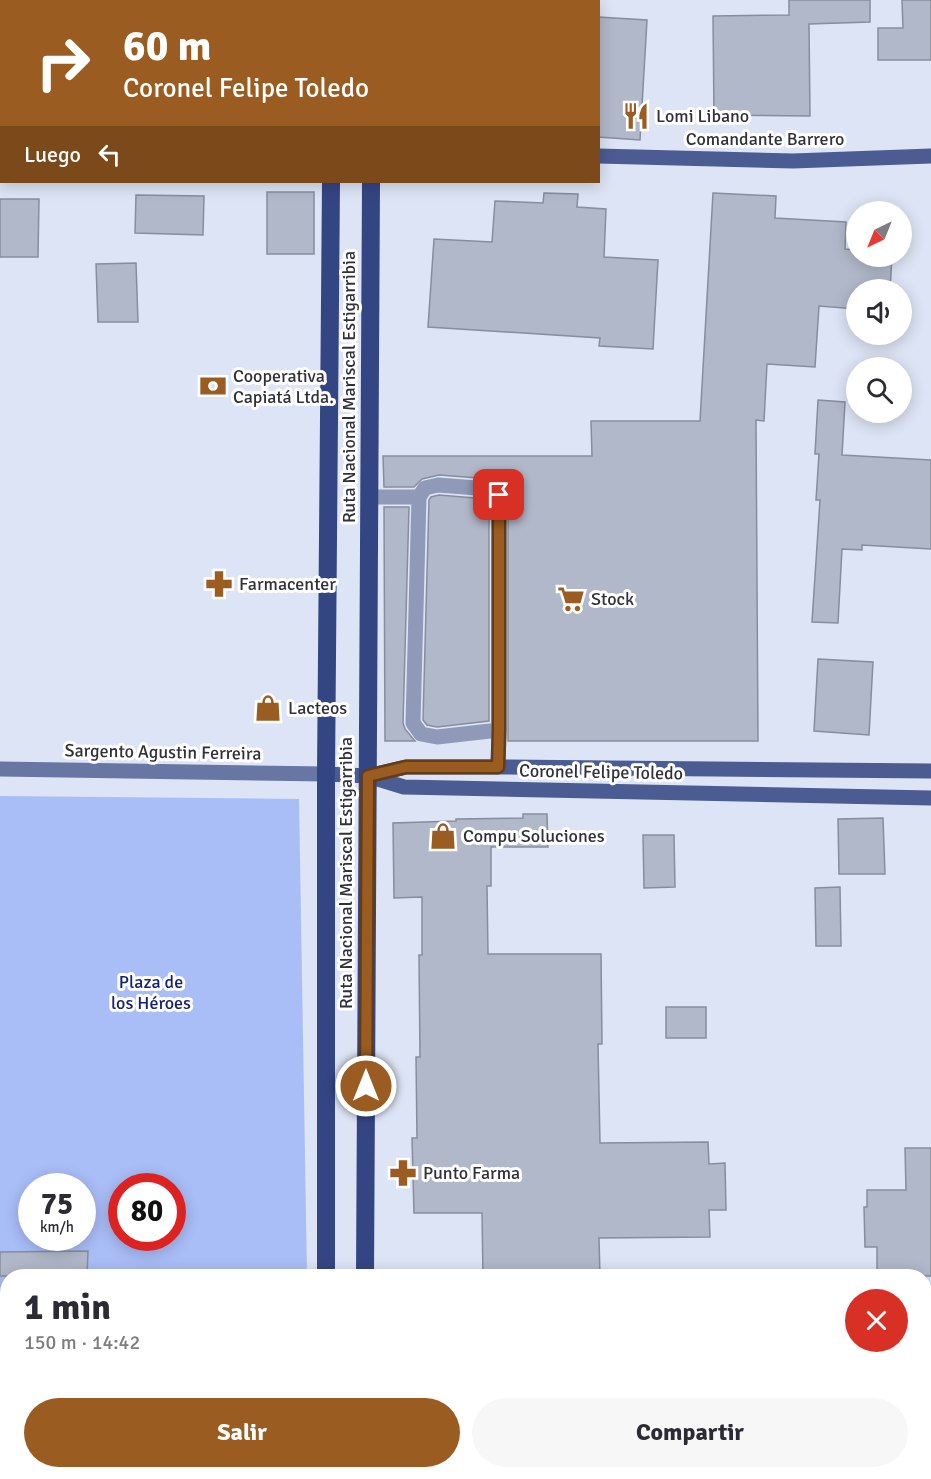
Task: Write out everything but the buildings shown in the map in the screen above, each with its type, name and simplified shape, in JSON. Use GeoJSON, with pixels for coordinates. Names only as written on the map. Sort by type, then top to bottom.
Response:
{"type":"FeatureCollection","features":[{"type":"Feature","properties":{"kind":"highway","name":"Ruta Nacional Mariscal Estigarribia"},"geometry":{"type":"LineString","coordinates":[[326,1269],[326,774],[331,183]]}},
{"type":"Feature","properties":{"kind":"highway","name":"Ruta Nacional Mariscal Estigarribia"},"geometry":{"type":"LineString","coordinates":[[365,1269],[371,183]]}},
{"type":"Feature","properties":{"kind":"main road","name":"Comandante Barrero"},"geometry":{"type":"LineString","coordinates":[[600,156],[793,162],[931,156]]}},
{"type":"Feature","properties":{"kind":"main road","name":"Coronel Felipe Toledo"},"geometry":{"type":"LineString","coordinates":[[368,776],[406,767],[931,771]]}},
{"type":"Feature","properties":{"kind":"main road","name":"Sargento Agustin Ferreira"},"geometry":{"type":"LineString","coordinates":[[0,769],[326,774]]}},
{"type":"Feature","properties":{"kind":"main road"},"geometry":{"type":"LineString","coordinates":[[326,774],[368,776]]}},
{"type":"Feature","properties":{"kind":"main road","name":"Coronel Felipe Toledo"},"geometry":{"type":"LineString","coordinates":[[368,776],[404,787],[931,798]]}},
{"type":"Feature","properties":{"kind":"street"},"geometry":{"type":"LineString","coordinates":[[498,767],[499,730],[499,495],[490,489],[438,484],[425,488],[418,497],[413,723],[421,734],[437,737],[499,730]]}},
{"type":"Feature","properties":{"kind":"street"},"geometry":{"type":"LineString","coordinates":[[369,497],[418,497]]}},
{"type":"Feature","properties":{"kind":"green space","name":"Plaza de los Héroes"},"geometry":{"type":"Polygon","coordinates":[[[0,796],[299,799],[307,1269],[0,1269],[0,796]]]}},
{"type":"Feature","properties":{"kind":"place","name":"Lomi Libano"},"geometry":{"type":"Point","coordinates":[636,116]}},
{"type":"Feature","properties":{"kind":"place","name":"Cooperativa Capiatá Ltda."},"geometry":{"type":"Point","coordinates":[213,386]}},
{"type":"Feature","properties":{"kind":"place","name":"Farmacenter"},"geometry":{"type":"Point","coordinates":[219,584]}},
{"type":"Feature","properties":{"kind":"place","name":"Stock"},"geometry":{"type":"Point","coordinates":[571,599]}},
{"type":"Feature","properties":{"kind":"place","name":"Lacteos"},"geometry":{"type":"Point","coordinates":[268,708]}},
{"type":"Feature","properties":{"kind":"place","name":"Compu Soluciones"},"geometry":{"type":"Point","coordinates":[443,836]}},
{"type":"Feature","properties":{"kind":"place","name":"Punto Farma"},"geometry":{"type":"Point","coordinates":[403,1173]}},
{"type":"Feature","properties":{"kind":"route"},"geometry":{"type":"LineString","coordinates":[[366,1086],[368,776],[406,767],[498,767],[499,495]]}}]}
